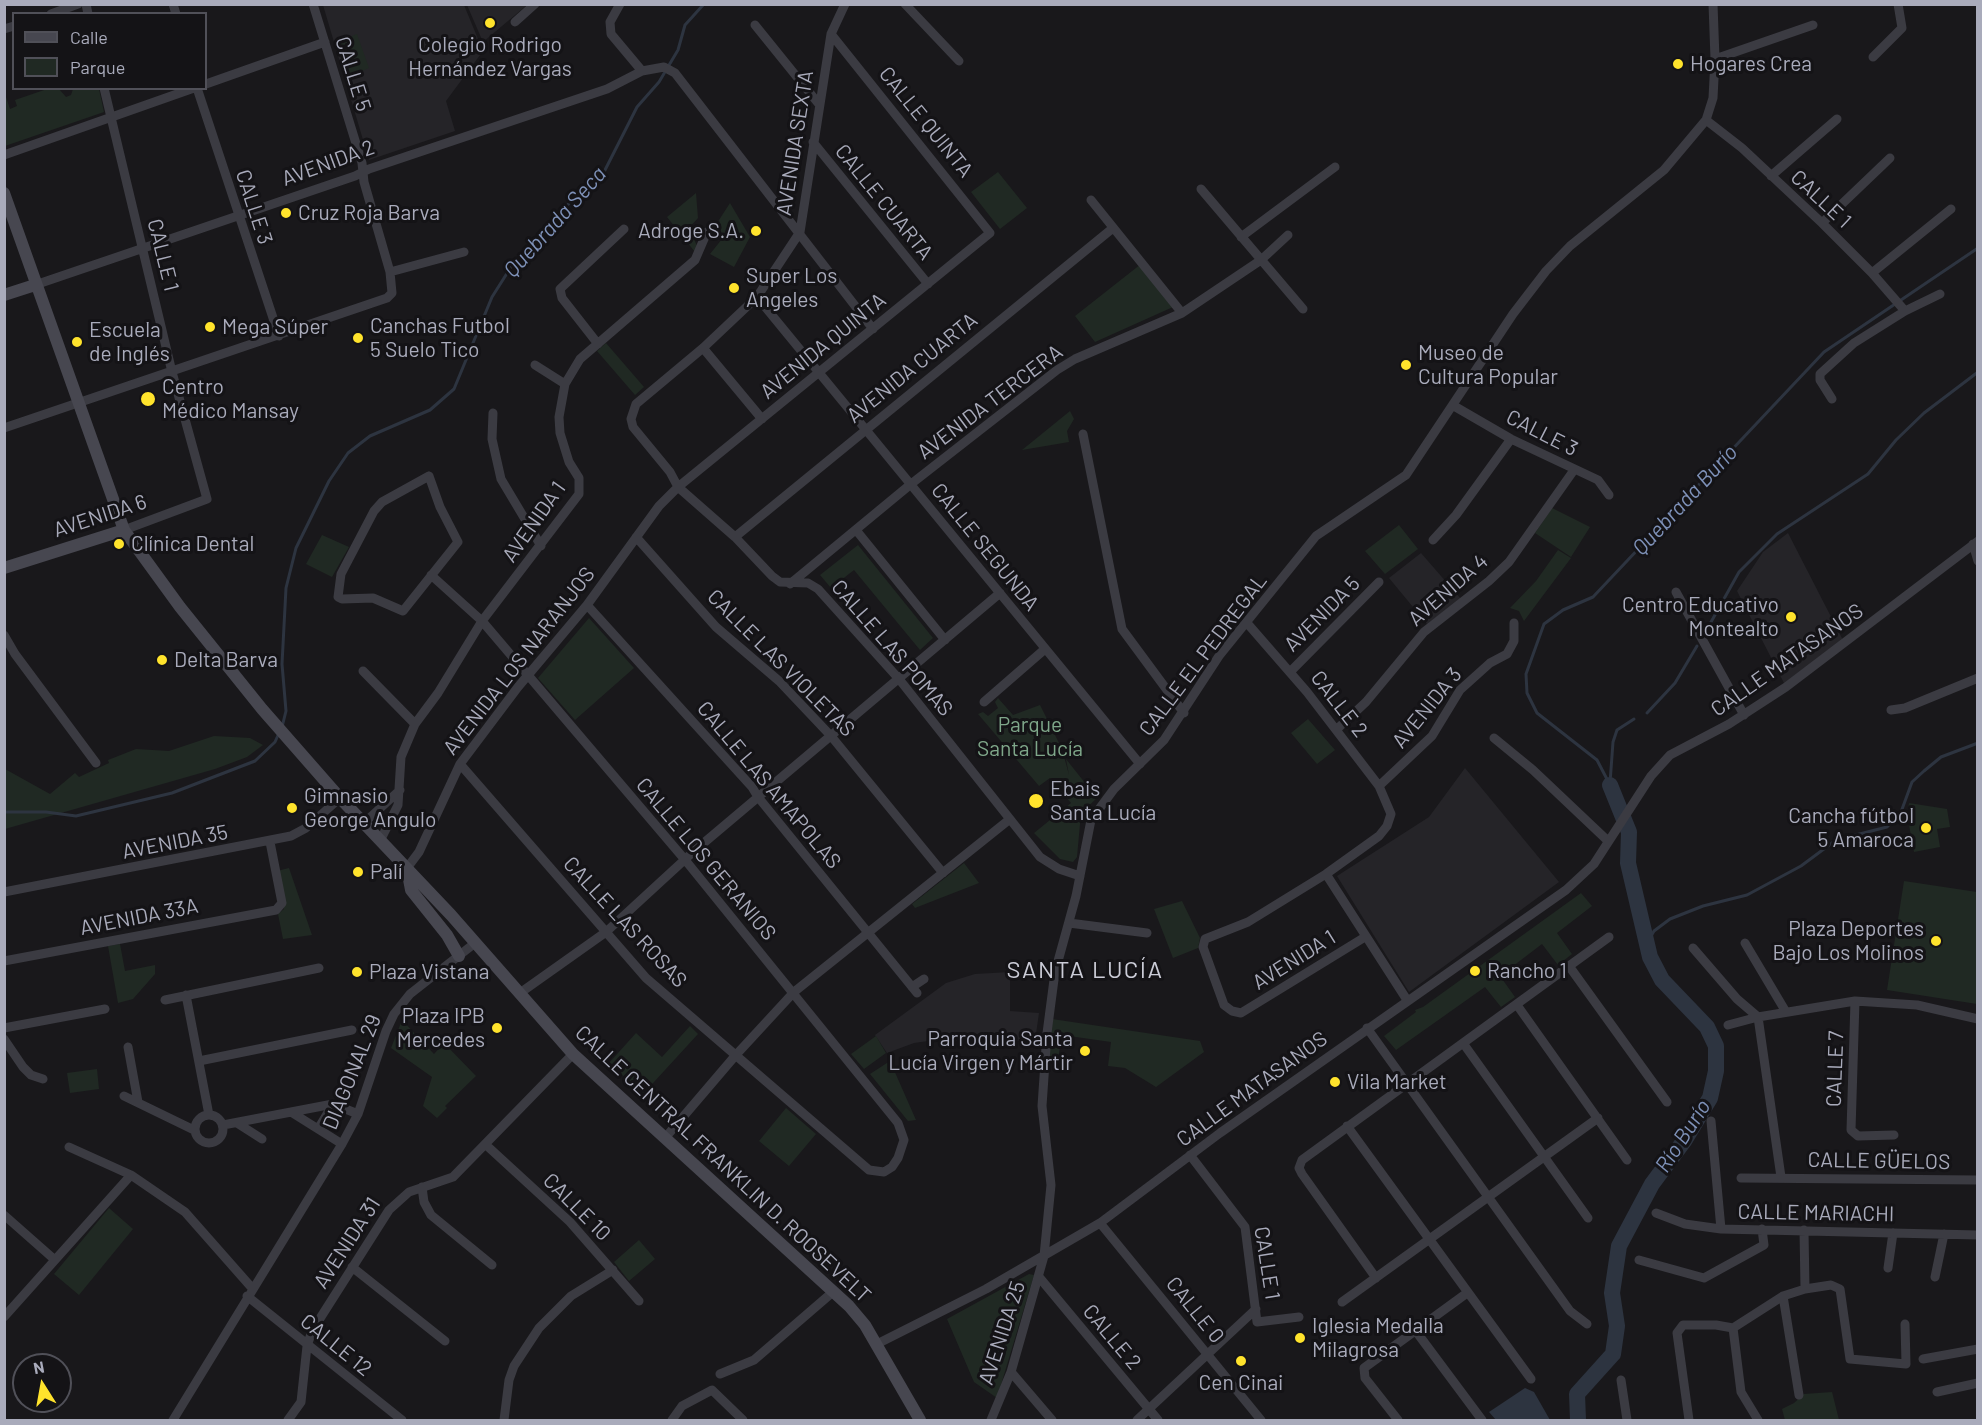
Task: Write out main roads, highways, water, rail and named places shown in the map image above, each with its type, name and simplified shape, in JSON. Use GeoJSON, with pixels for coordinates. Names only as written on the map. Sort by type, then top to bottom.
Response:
{"type":"FeatureCollection","features":[{"type":"Feature","properties":{"kind":"main road","name":"CALLE CENTRAL FRANKLIN D. ROOSEVELT"},"geometry":{"type":"LineString","coordinates":[[4,194],[124,530],[180,607],[300,753],[363,824],[407,868],[573,1054],[834,1291],[865,1324],[920,1420]]}},
{"type":"Feature","properties":{"kind":"main road","name":"AVENIDA 2"},"geometry":{"type":"LineString","coordinates":[[4,295],[35,285]]}},
{"type":"Feature","properties":{"kind":"main road","name":"AVENIDA 6"},"geometry":{"type":"LineString","coordinates":[[4,568],[124,530]]}},
{"type":"Feature","properties":{"kind":"main road"},"geometry":{"type":"LineString","coordinates":[[407,868],[411,890],[447,935],[459,956]]}},
{"type":"Feature","properties":{"kind":"water"},"geometry":{"type":"Polygon","coordinates":[[[1525,1388],[1534,1392],[1550,1420],[1496,1420],[1489,1412],[1525,1388]]]}},
{"type":"Feature","properties":{"kind":"waterway","name":"Quebrada Seca"},"geometry":{"type":"LineString","coordinates":[[282,727],[286,711],[282,664],[286,588],[296,548],[329,481],[348,453],[370,436],[430,410],[454,389],[492,297],[511,267],[573,199],[603,174],[637,107],[659,82],[678,50],[685,25],[704,4]]}},
{"type":"Feature","properties":{"kind":"waterway","name":"Quebrada Burío"},"geometry":{"type":"LineString","coordinates":[[1610,785],[1597,760],[1537,713],[1527,693],[1526,674],[1544,624],[1563,610],[1593,597],[1824,352],[1978,248]]}},
{"type":"Feature","properties":{"kind":"waterway"},"geometry":{"type":"LineString","coordinates":[[1706,631],[1739,572],[1777,534],[1868,474],[1896,440],[1924,413],[1978,372]]}},
{"type":"Feature","properties":{"kind":"waterway"},"geometry":{"type":"LineString","coordinates":[[1647,713],[1675,683],[1697,646]]}},
{"type":"Feature","properties":{"kind":"waterway"},"geometry":{"type":"LineString","coordinates":[[1610,783],[1613,742],[1617,730],[1634,719]]}},
{"type":"Feature","properties":{"kind":"waterway","name":"Quebrada Seca"},"geometry":{"type":"LineString","coordinates":[[4,812],[46,812],[76,816],[172,793],[255,761],[275,742],[279,733]]}},
{"type":"Feature","properties":{"kind":"waterway"},"geometry":{"type":"LineString","coordinates":[[1647,943],[1654,931],[1670,919],[1703,906],[1747,895],[1801,866],[1836,840],[1887,827],[1901,812],[1912,782],[1941,757],[1978,743]]}},
{"type":"Feature","properties":{"kind":"waterway","name":"Río Burío"},"geometry":{"type":"LineString","coordinates":[[1578,1420],[1577,1394],[1613,1354],[1617,1326],[1612,1293],[1619,1246],[1652,1184],[1684,1141],[1710,1098],[1716,1071],[1716,1046],[1707,1027],[1662,980],[1650,957],[1628,863],[1629,832],[1610,785]]}},
{"type":"Feature","properties":{"kind":"place","name":"Colegio Rodrigo Hernández Vargas"},"geometry":{"type":"Point","coordinates":[490,23]}},
{"type":"Feature","properties":{"kind":"place","name":"Hogares Crea"},"geometry":{"type":"Point","coordinates":[1678,64]}},
{"type":"Feature","properties":{"kind":"place","name":"Cruz Roja Barva"},"geometry":{"type":"Point","coordinates":[286,213]}},
{"type":"Feature","properties":{"kind":"place","name":"Adroge S.A."},"geometry":{"type":"Point","coordinates":[756,231]}},
{"type":"Feature","properties":{"kind":"place","name":"Super Los Angeles"},"geometry":{"type":"Point","coordinates":[734,288]}},
{"type":"Feature","properties":{"kind":"place","name":"Mega Súper"},"geometry":{"type":"Point","coordinates":[210,327]}},
{"type":"Feature","properties":{"kind":"place","name":"Canchas Futbol 5 Suelo Tico"},"geometry":{"type":"Point","coordinates":[358,338]}},
{"type":"Feature","properties":{"kind":"place","name":"Escuela de Inglés"},"geometry":{"type":"Point","coordinates":[77,342]}},
{"type":"Feature","properties":{"kind":"place","name":"Museo de Cultura Popular"},"geometry":{"type":"Point","coordinates":[1406,365]}},
{"type":"Feature","properties":{"kind":"place","name":"Centro Médico Mansay"},"geometry":{"type":"Point","coordinates":[148,399]}},
{"type":"Feature","properties":{"kind":"place","name":"Clínica Dental"},"geometry":{"type":"Point","coordinates":[119,544]}},
{"type":"Feature","properties":{"kind":"place","name":"Centro Educativo Montealto"},"geometry":{"type":"Point","coordinates":[1791,617]}},
{"type":"Feature","properties":{"kind":"place","name":"Delta Barva"},"geometry":{"type":"Point","coordinates":[162,660]}},
{"type":"Feature","properties":{"kind":"place","name":"Ebais Santa Lucía"},"geometry":{"type":"Point","coordinates":[1036,801]}},
{"type":"Feature","properties":{"kind":"place","name":"Gimnasio George Angulo"},"geometry":{"type":"Point","coordinates":[292,808]}},
{"type":"Feature","properties":{"kind":"place","name":"Cancha fútbol 5 Amaroca"},"geometry":{"type":"Point","coordinates":[1926,828]}},
{"type":"Feature","properties":{"kind":"place","name":"Palí"},"geometry":{"type":"Point","coordinates":[358,872]}},
{"type":"Feature","properties":{"kind":"place","name":"Plaza Deportes Bajo Los Molinos"},"geometry":{"type":"Point","coordinates":[1936,941]}},
{"type":"Feature","properties":{"kind":"place","name":"Rancho 1"},"geometry":{"type":"Point","coordinates":[1475,971]}},
{"type":"Feature","properties":{"kind":"place","name":"Plaza Vistana"},"geometry":{"type":"Point","coordinates":[357,972]}},
{"type":"Feature","properties":{"kind":"place","name":"Plaza IPB Mercedes"},"geometry":{"type":"Point","coordinates":[497,1028]}},
{"type":"Feature","properties":{"kind":"place","name":"Parroquia Santa Lucía Virgen y Mártir"},"geometry":{"type":"Point","coordinates":[1085,1051]}},
{"type":"Feature","properties":{"kind":"place","name":"Vila Market"},"geometry":{"type":"Point","coordinates":[1335,1082]}},
{"type":"Feature","properties":{"kind":"place","name":"Iglesia Medalla Milagrosa"},"geometry":{"type":"Point","coordinates":[1300,1338]}},
{"type":"Feature","properties":{"kind":"place","name":"Cen Cinai"},"geometry":{"type":"Point","coordinates":[1241,1361]}},
{"type":"Feature","properties":{"kind":"district","name":"SANTA LUCÍA"},"geometry":{"type":"Point","coordinates":[1085,970]}},
{"type":"Feature","properties":{"kind":"park label","name":"Parque Santa Lucía"},"geometry":{"type":"Point","coordinates":[1030,737]}}]}
